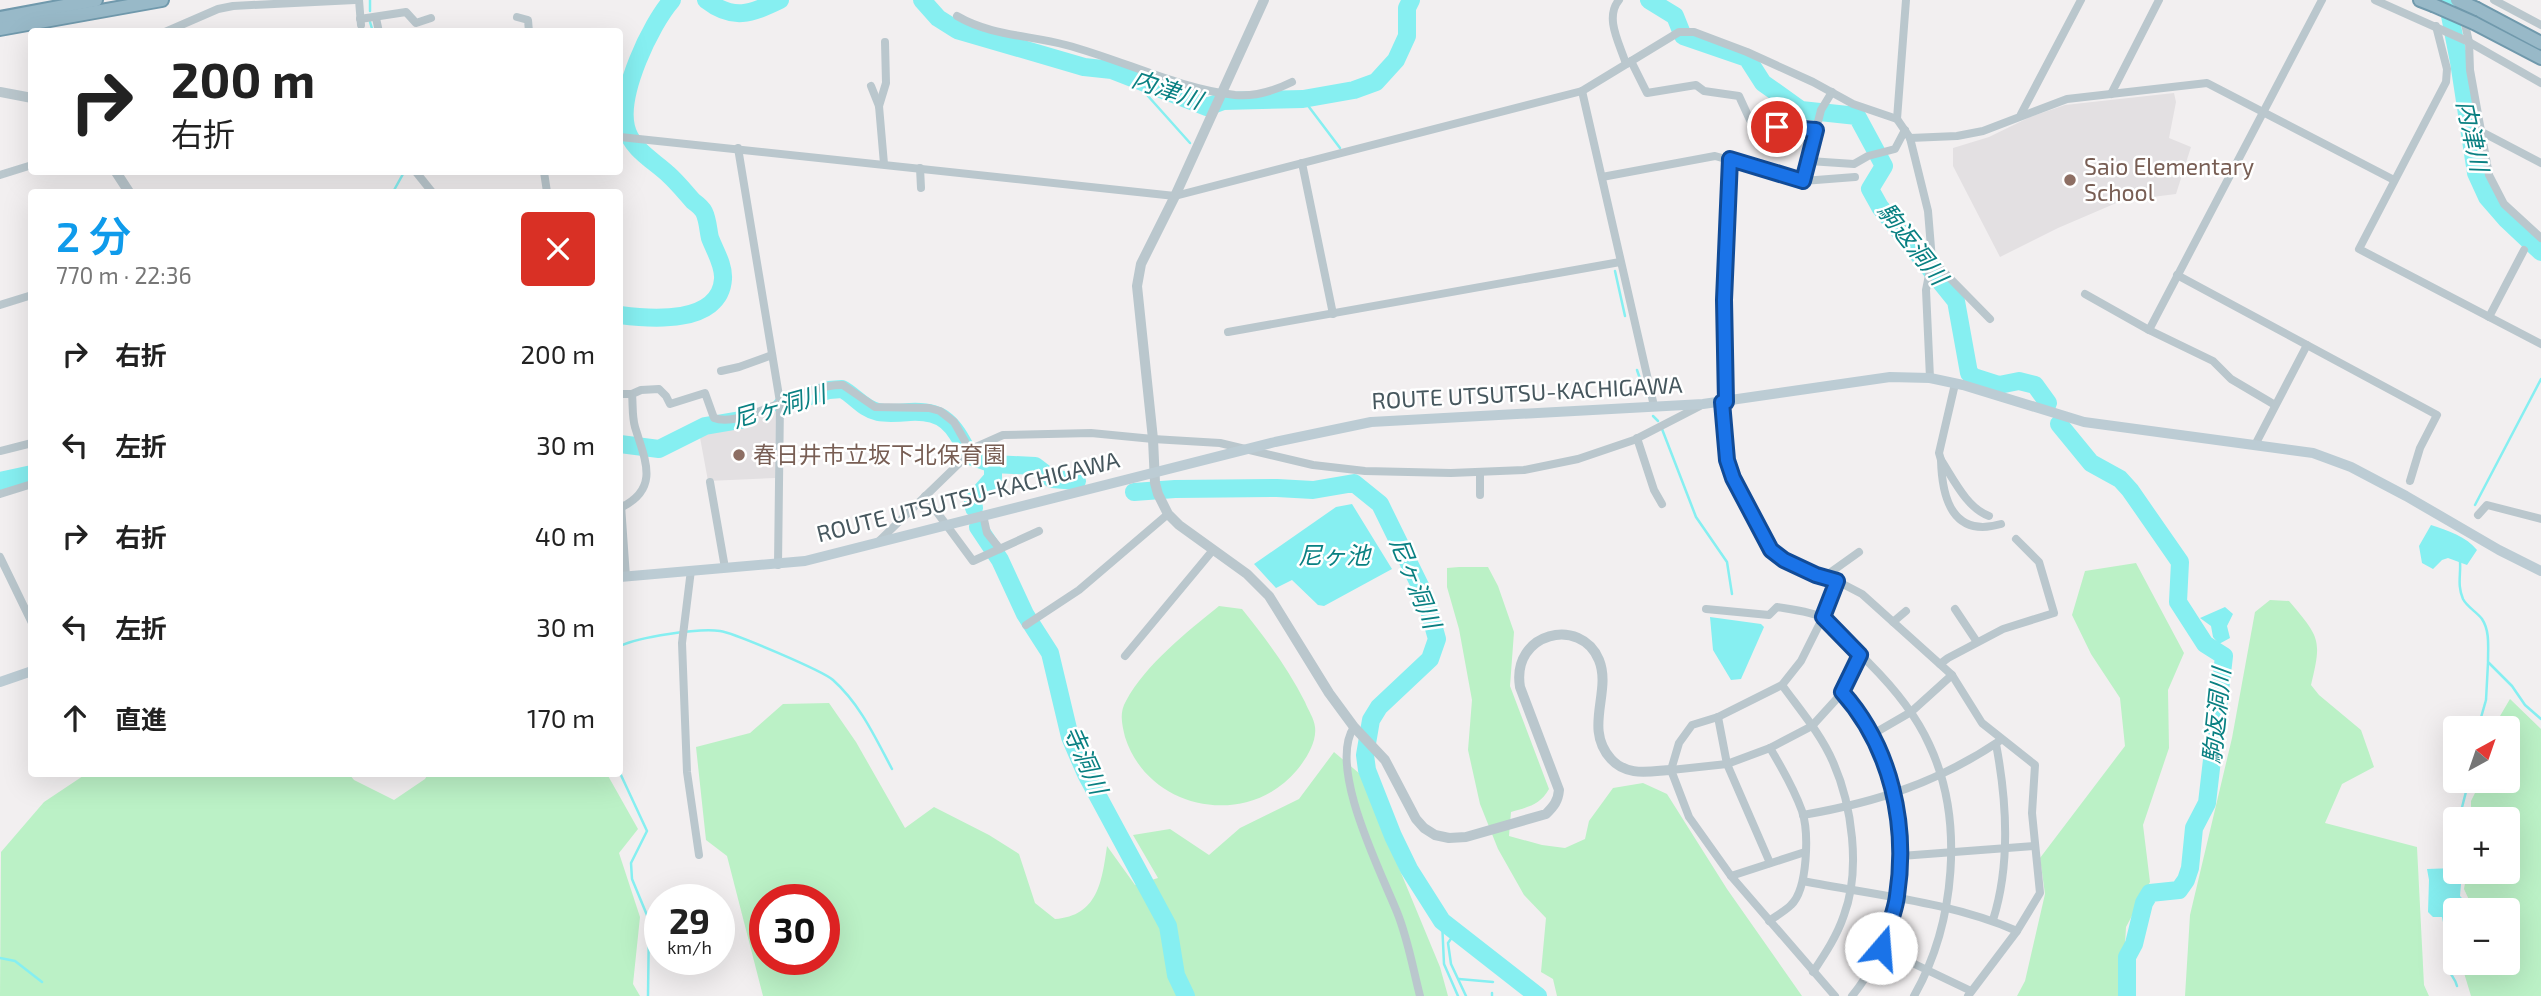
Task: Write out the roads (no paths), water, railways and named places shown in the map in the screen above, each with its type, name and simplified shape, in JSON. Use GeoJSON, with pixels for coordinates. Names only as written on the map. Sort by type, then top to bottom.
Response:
{"type":"FeatureCollection","features":[{"type":"Feature","properties":{"kind":"highway"},"geometry":{"type":"LineString","coordinates":[[0,18],[96,0]]}},
{"type":"Feature","properties":{"kind":"highway"},"geometry":{"type":"LineString","coordinates":[[0,29],[162,0]]}},
{"type":"Feature","properties":{"kind":"highway"},"geometry":{"type":"LineString","coordinates":[[2420,0],[2474,23],[2541,58]]}},
{"type":"Feature","properties":{"kind":"highway"},"geometry":{"type":"LineString","coordinates":[[2458,0],[2541,43]]}},
{"type":"Feature","properties":{"kind":"main road","name":"ROUTE UTSUTSU-KACHIGAWA"},"geometry":{"type":"LineString","coordinates":[[623,572],[778,565],[805,561],[984,515],[1154,477],[1247,449],[1371,422],[1703,404],[1891,377],[1930,378],[2084,422],[2313,453],[2351,467],[2541,571]]}},
{"type":"Feature","properties":{"kind":"main road"},"geometry":{"type":"LineString","coordinates":[[0,682],[28,672]]}},
{"type":"Feature","properties":{"kind":"street"},"geometry":{"type":"LineString","coordinates":[[175,28],[226,7],[290,2],[357,0],[360,22],[406,12],[416,23],[431,18]]}},
{"type":"Feature","properties":{"kind":"street"},"geometry":{"type":"LineString","coordinates":[[1264,0],[1175,196],[1141,264],[1138,286],[1157,494],[1168,514],[1179,525],[1247,574],[1269,596],[1329,693],[1391,770],[1416,819],[1435,835],[1466,837],[1546,814],[1558,799],[1559,790],[1518,676],[1523,655],[1530,647],[1549,636],[1563,635],[1583,642],[1599,659],[1602,676],[1599,740],[1613,762],[1634,772],[1727,764],[1770,748],[1812,726],[1842,692],[1860,655]]}},
{"type":"Feature","properties":{"kind":"street"},"geometry":{"type":"LineString","coordinates":[[1619,0],[1613,8],[1611,18],[1629,63],[1647,93],[1696,85],[1704,91],[1740,96],[1750,120],[1777,127],[1816,129]]}},
{"type":"Feature","properties":{"kind":"street"},"geometry":{"type":"LineString","coordinates":[[1897,120],[1906,0]]}},
{"type":"Feature","properties":{"kind":"street"},"geometry":{"type":"LineString","coordinates":[[2021,114],[2081,0]]}},
{"type":"Feature","properties":{"kind":"street"},"geometry":{"type":"LineString","coordinates":[[2111,94],[2159,0]]}},
{"type":"Feature","properties":{"kind":"street"},"geometry":{"type":"LineString","coordinates":[[2149,330],[2322,0]]}},
{"type":"Feature","properties":{"kind":"street"},"geometry":{"type":"LineString","coordinates":[[2375,0],[2466,41],[2541,83]]}},
{"type":"Feature","properties":{"kind":"street"},"geometry":{"type":"LineString","coordinates":[[2458,0],[2489,175],[2504,204],[2541,238]]}},
{"type":"Feature","properties":{"kind":"street"},"geometry":{"type":"LineString","coordinates":[[2494,0],[2541,25]]}},
{"type":"Feature","properties":{"kind":"street"},"geometry":{"type":"LineString","coordinates":[[957,16],[987,30],[1065,44],[1172,81],[1236,95],[1258,95],[1277,90],[1292,82]]}},
{"type":"Feature","properties":{"kind":"street"},"geometry":{"type":"LineString","coordinates":[[517,17],[528,20],[529,28]]}},
{"type":"Feature","properties":{"kind":"street"},"geometry":{"type":"LineString","coordinates":[[376,18],[378,28]]}},
{"type":"Feature","properties":{"kind":"street"},"geometry":{"type":"LineString","coordinates":[[2440,29],[2447,69],[2446,82],[2359,249],[2541,344]]}},
{"type":"Feature","properties":{"kind":"street"},"geometry":{"type":"LineString","coordinates":[[623,137],[1175,196],[1582,91],[1678,32],[1694,32],[1746,52],[1853,104],[1897,120],[1908,134],[1928,211],[1932,260],[1926,290],[1930,378]]}},
{"type":"Feature","properties":{"kind":"street"},"geometry":{"type":"LineString","coordinates":[[879,106],[886,83],[885,42]]}},
{"type":"Feature","properties":{"kind":"street"},"geometry":{"type":"LineString","coordinates":[[1908,134],[1957,136],[1983,131],[2021,114],[2067,99],[2207,83],[2394,180]]}},
{"type":"Feature","properties":{"kind":"street"},"geometry":{"type":"LineString","coordinates":[[871,86],[879,106],[884,164]]}},
{"type":"Feature","properties":{"kind":"street"},"geometry":{"type":"LineString","coordinates":[[1582,91],[1654,406]]}},
{"type":"Feature","properties":{"kind":"street"},"geometry":{"type":"LineString","coordinates":[[0,92],[28,97]]}},
{"type":"Feature","properties":{"kind":"street"},"geometry":{"type":"LineString","coordinates":[[1803,181],[1821,110],[1832,92]]}},
{"type":"Feature","properties":{"kind":"street"},"geometry":{"type":"LineString","coordinates":[[2480,131],[2541,163]]}},
{"type":"Feature","properties":{"kind":"street"},"geometry":{"type":"LineString","coordinates":[[1809,161],[1854,164],[1868,156],[1895,149],[1908,134]]}},
{"type":"Feature","properties":{"kind":"street"},"geometry":{"type":"LineString","coordinates":[[738,148],[780,402],[778,565]]}},
{"type":"Feature","properties":{"kind":"street"},"geometry":{"type":"LineString","coordinates":[[1602,177],[1715,156],[1803,181],[1855,177]]}},
{"type":"Feature","properties":{"kind":"street"},"geometry":{"type":"LineString","coordinates":[[1730,159],[1724,300],[1724,402],[1727,460],[1733,478],[1771,550],[1784,560],[1837,581],[1861,594],[1952,675],[1982,723],[1999,742],[2035,765],[2032,813],[2040,893],[2017,930],[1970,993],[1881,948]]}},
{"type":"Feature","properties":{"kind":"street"},"geometry":{"type":"LineString","coordinates":[[1302,163],[1333,314]]}},
{"type":"Feature","properties":{"kind":"street"},"geometry":{"type":"LineString","coordinates":[[0,175],[28,166]]}},
{"type":"Feature","properties":{"kind":"street"},"geometry":{"type":"LineString","coordinates":[[920,168],[921,188]]}},
{"type":"Feature","properties":{"kind":"street"},"geometry":{"type":"LineString","coordinates":[[418,175],[430,189]]}},
{"type":"Feature","properties":{"kind":"street"},"geometry":{"type":"LineString","coordinates":[[2489,317],[2524,250]]}},
{"type":"Feature","properties":{"kind":"street"},"geometry":{"type":"LineString","coordinates":[[1932,260],[1990,319]]}},
{"type":"Feature","properties":{"kind":"street"},"geometry":{"type":"LineString","coordinates":[[1228,332],[1620,262]]}},
{"type":"Feature","properties":{"kind":"street"},"geometry":{"type":"LineString","coordinates":[[2177,275],[2437,415],[2420,447],[2410,481]]}},
{"type":"Feature","properties":{"kind":"street"},"geometry":{"type":"LineString","coordinates":[[2085,294],[2149,330],[2213,361],[2231,379],[2275,405]]}},
{"type":"Feature","properties":{"kind":"street"},"geometry":{"type":"LineString","coordinates":[[0,305],[28,296]]}},
{"type":"Feature","properties":{"kind":"street"},"geometry":{"type":"LineString","coordinates":[[2255,445],[2307,345]]}},
{"type":"Feature","properties":{"kind":"street"},"geometry":{"type":"LineString","coordinates":[[721,371],[739,368],[772,355]]}},
{"type":"Feature","properties":{"kind":"street"},"geometry":{"type":"LineString","coordinates":[[1955,384],[1939,453],[1941,481],[1947,503],[1953,514],[1962,520],[1982,527],[2001,524]]}},
{"type":"Feature","properties":{"kind":"street"},"geometry":{"type":"LineString","coordinates":[[623,394],[659,389],[670,404],[705,393],[712,414],[718,420],[742,416],[809,391],[843,385],[875,407],[929,408],[940,411],[960,430],[971,452]]}},
{"type":"Feature","properties":{"kind":"street"},"geometry":{"type":"LineString","coordinates":[[623,504],[636,500],[642,493],[646,472],[642,443],[635,428],[632,394]]}},
{"type":"Feature","properties":{"kind":"street"},"geometry":{"type":"LineString","coordinates":[[877,543],[976,447],[1003,435],[1091,433],[1220,443],[1313,465],[1365,471],[1480,472],[1524,470],[1578,459],[1637,438],[1703,404]]}},
{"type":"Feature","properties":{"kind":"street"},"geometry":{"type":"LineString","coordinates":[[1637,438],[1654,490],[1662,504]]}},
{"type":"Feature","properties":{"kind":"street"},"geometry":{"type":"LineString","coordinates":[[0,451],[28,444]]}},
{"type":"Feature","properties":{"kind":"street"},"geometry":{"type":"LineString","coordinates":[[1941,460],[1978,512],[1989,516]]}},
{"type":"Feature","properties":{"kind":"street"},"geometry":{"type":"LineString","coordinates":[[1480,472],[1480,495]]}},
{"type":"Feature","properties":{"kind":"street"},"geometry":{"type":"LineString","coordinates":[[710,482],[725,568]]}},
{"type":"Feature","properties":{"kind":"street"},"geometry":{"type":"LineString","coordinates":[[0,494],[28,485]]}},
{"type":"Feature","properties":{"kind":"street"},"geometry":{"type":"LineString","coordinates":[[925,496],[973,561],[1039,531]]}},
{"type":"Feature","properties":{"kind":"street"},"geometry":{"type":"LineString","coordinates":[[2478,515],[2487,505],[2541,519]]}},
{"type":"Feature","properties":{"kind":"street"},"geometry":{"type":"LineString","coordinates":[[1026,625],[1079,590],[1168,514]]}},
{"type":"Feature","properties":{"kind":"street"},"geometry":{"type":"LineString","coordinates":[[984,515],[987,533],[1000,549]]}},
{"type":"Feature","properties":{"kind":"street"},"geometry":{"type":"LineString","coordinates":[[1940,664],[2003,629],[2054,612],[2039,562],[2016,539]]}},
{"type":"Feature","properties":{"kind":"street"},"geometry":{"type":"LineString","coordinates":[[1125,656],[1213,550]]}},
{"type":"Feature","properties":{"kind":"street"},"geometry":{"type":"LineString","coordinates":[[1824,577],[1859,552]]}},
{"type":"Feature","properties":{"kind":"street"},"geometry":{"type":"LineString","coordinates":[[0,557],[28,614]]}},
{"type":"Feature","properties":{"kind":"street"},"geometry":{"type":"LineString","coordinates":[[691,570],[683,656],[687,772],[699,855]]}},
{"type":"Feature","properties":{"kind":"street"},"geometry":{"type":"LineString","coordinates":[[1835,996],[1731,876],[1689,817],[1671,770],[1679,743],[1692,725],[1718,717],[1782,685],[1801,662],[1837,581]]}},
{"type":"Feature","properties":{"kind":"street"},"geometry":{"type":"LineString","coordinates":[[1706,609],[1769,615],[1777,607],[1823,617],[1889,684],[1930,745],[1950,816],[1950,880],[1940,940],[1914,996]]}},
{"type":"Feature","properties":{"kind":"street"},"geometry":{"type":"LineString","coordinates":[[1955,609],[1977,642]]}},
{"type":"Feature","properties":{"kind":"street"},"geometry":{"type":"LineString","coordinates":[[1893,622],[1906,611]]}},
{"type":"Feature","properties":{"kind":"street"},"geometry":{"type":"LineString","coordinates":[[1873,734],[1910,712],[1952,675]]}},
{"type":"Feature","properties":{"kind":"street"},"geometry":{"type":"LineString","coordinates":[[1782,685],[1812,726],[1833,762],[1847,807],[1854,851],[1845,913],[1829,947],[1813,972]]}},
{"type":"Feature","properties":{"kind":"street"},"geometry":{"type":"LineString","coordinates":[[1842,692],[1873,734],[1894,794],[1901,856],[1897,899],[1881,948],[1863,983],[1852,996]]}},
{"type":"Feature","properties":{"kind":"street"},"geometry":{"type":"LineString","coordinates":[[1718,717],[1727,764],[1770,863]]}},
{"type":"Feature","properties":{"kind":"street"},"geometry":{"type":"LineString","coordinates":[[1354,727],[1347,747],[1351,787],[1364,836],[1398,915],[1420,996]]}},
{"type":"Feature","properties":{"kind":"street"},"geometry":{"type":"LineString","coordinates":[[1803,814],[1847,807],[1894,794],[1940,776],[1999,742]]}},
{"type":"Feature","properties":{"kind":"street"},"geometry":{"type":"LineString","coordinates":[[1993,920],[2000,896],[2005,847],[1999,742]]}},
{"type":"Feature","properties":{"kind":"street"},"geometry":{"type":"LineString","coordinates":[[1769,921],[1793,904],[1803,881],[1805,852],[1803,814],[1793,789],[1770,748]]}},
{"type":"Feature","properties":{"kind":"street"},"geometry":{"type":"LineString","coordinates":[[1901,856],[2035,846]]}},
{"type":"Feature","properties":{"kind":"street"},"geometry":{"type":"LineString","coordinates":[[1731,876],[1805,852]]}},
{"type":"Feature","properties":{"kind":"street"},"geometry":{"type":"LineString","coordinates":[[1803,881],[1946,909],[1993,920],[2017,930]]}},
{"type":"Feature","properties":{"kind":"water","name":"尼ヶ池"},"geometry":{"type":"Polygon","coordinates":[[[1352,504],[1392,569],[1324,606],[1318,605],[1292,580],[1276,588],[1254,564],[1336,507],[1352,504]]]}},
{"type":"Feature","properties":{"kind":"water"},"geometry":{"type":"Polygon","coordinates":[[[2431,525],[2473,545],[2477,550],[2467,565],[2448,558],[2433,569],[2422,563],[2419,546],[2431,525]]]}},
{"type":"Feature","properties":{"kind":"water"},"geometry":{"type":"Polygon","coordinates":[[[2225,607],[2233,614],[2227,626],[2230,638],[2219,644],[2213,637],[2211,626],[2200,618],[2225,607]]]}},
{"type":"Feature","properties":{"kind":"water"},"geometry":{"type":"Polygon","coordinates":[[[1710,617],[1761,624],[1764,627],[1741,679],[1731,680],[1713,650],[1710,617]]]}},
{"type":"Feature","properties":{"kind":"water"},"geometry":{"type":"Polygon","coordinates":[[[2443,868],[2443,884],[2461,884],[2462,898],[2443,898],[2443,922],[2442,917],[2433,917],[2428,912],[2427,869],[2443,868]]]}},
{"type":"Feature","properties":{"kind":"waterway"},"geometry":{"type":"LineString","coordinates":[[370,0],[370,11]]}},
{"type":"Feature","properties":{"kind":"waterway","name":"内津川"},"geometry":{"type":"LineString","coordinates":[[623,315],[648,318],[682,316],[697,312],[710,305],[719,294],[723,279],[721,263],[710,238],[703,211],[671,177],[643,154],[626,127],[625,113],[631,79],[654,26],[672,0]]}},
{"type":"Feature","properties":{"kind":"waterway","name":"内津川"},"geometry":{"type":"LineString","coordinates":[[706,0],[716,7],[734,13],[751,12],[780,0]]}},
{"type":"Feature","properties":{"kind":"waterway","name":"内津川"},"geometry":{"type":"LineString","coordinates":[[922,0],[938,18],[957,30],[1084,67],[1112,70],[1207,107],[1223,101],[1303,99],[1354,90],[1376,82],[1396,60],[1407,36],[1407,8],[1411,0]]}},
{"type":"Feature","properties":{"kind":"waterway","name":"駒返洞川"},"geometry":{"type":"LineString","coordinates":[[1649,0],[1675,16],[1683,36],[1747,58],[1763,83],[1801,110],[1857,116],[1884,166],[1870,189],[1880,207],[1956,301],[1969,373],[1999,385],[2019,381],[2035,385],[2048,403]]}},
{"type":"Feature","properties":{"kind":"waterway","name":"内津川"},"geometry":{"type":"LineString","coordinates":[[2447,0],[2476,173],[2487,197],[2541,252]]}},
{"type":"Feature","properties":{"kind":"waterway"},"geometry":{"type":"LineString","coordinates":[[370,22],[372,28]]}},
{"type":"Feature","properties":{"kind":"waterway"},"geometry":{"type":"LineString","coordinates":[[1131,77],[1190,143]]}},
{"type":"Feature","properties":{"kind":"waterway"},"geometry":{"type":"LineString","coordinates":[[1303,99],[1340,148]]}},
{"type":"Feature","properties":{"kind":"waterway"},"geometry":{"type":"LineString","coordinates":[[395,189],[402,175]]}},
{"type":"Feature","properties":{"kind":"waterway"},"geometry":{"type":"LineString","coordinates":[[1615,271],[1625,316]]}},
{"type":"Feature","properties":{"kind":"waterway"},"geometry":{"type":"LineString","coordinates":[[1637,370],[1646,396]]}},
{"type":"Feature","properties":{"kind":"waterway"},"geometry":{"type":"LineString","coordinates":[[2475,505],[2541,379]]}},
{"type":"Feature","properties":{"kind":"waterway","name":"尼ヶ洞川"},"geometry":{"type":"LineString","coordinates":[[782,405],[829,390],[842,389],[878,412],[923,412],[941,417],[954,429],[970,456],[993,464],[1035,466],[1052,479],[1077,481]]}},
{"type":"Feature","properties":{"kind":"waterway"},"geometry":{"type":"LineString","coordinates":[[1653,416],[1658,421]]}},
{"type":"Feature","properties":{"kind":"waterway","name":"尼ヶ洞川"},"geometry":{"type":"LineString","coordinates":[[623,444],[659,449],[705,426],[746,419]]}},
{"type":"Feature","properties":{"kind":"waterway","name":"駒返洞川"},"geometry":{"type":"LineString","coordinates":[[2059,424],[2091,463],[2120,479],[2130,490],[2180,562],[2178,602],[2205,644],[2224,656],[2207,803],[2194,828],[2190,868],[2179,890],[2150,893],[2144,903],[2134,944],[2127,957],[2127,996]]}},
{"type":"Feature","properties":{"kind":"waterway"},"geometry":{"type":"LineString","coordinates":[[1662,429],[1696,517],[1727,562],[1732,594]]}},
{"type":"Feature","properties":{"kind":"waterway","name":"寺洞川"},"geometry":{"type":"LineString","coordinates":[[974,508],[973,501],[993,478],[993,464]]}},
{"type":"Feature","properties":{"kind":"waterway","name":"内津川"},"geometry":{"type":"LineString","coordinates":[[0,481],[28,475]]}},
{"type":"Feature","properties":{"kind":"waterway","name":"尼ヶ洞川"},"geometry":{"type":"LineString","coordinates":[[1134,492],[1175,489],[1313,490],[1354,483],[1380,504],[1425,596],[1437,639],[1430,659],[1379,707],[1371,720],[1365,755],[1367,770],[1409,869],[1442,921],[1538,996]]}},
{"type":"Feature","properties":{"kind":"waterway","name":"寺洞川"},"geometry":{"type":"LineString","coordinates":[[978,527],[1000,560],[1025,614],[1050,653],[1070,737],[1086,774],[1168,926],[1176,975],[1186,996]]}},
{"type":"Feature","properties":{"kind":"waterway"},"geometry":{"type":"LineString","coordinates":[[2460,561],[2461,594],[2485,624],[2488,662],[2512,686],[2525,705],[2541,719]]}},
{"type":"Feature","properties":{"kind":"waterway"},"geometry":{"type":"LineString","coordinates":[[623,645],[669,634],[720,631],[797,661],[826,675],[843,689],[866,722],[892,769]]}},
{"type":"Feature","properties":{"kind":"waterway"},"geometry":{"type":"LineString","coordinates":[[2481,716],[2486,700],[2488,663]]}},
{"type":"Feature","properties":{"kind":"waterway"},"geometry":{"type":"LineString","coordinates":[[622,777],[647,831],[631,863],[632,879],[649,920],[648,996]]}},
{"type":"Feature","properties":{"kind":"waterway"},"geometry":{"type":"LineString","coordinates":[[2462,807],[2466,793]]}},
{"type":"Feature","properties":{"kind":"waterway"},"geometry":{"type":"LineString","coordinates":[[1442,921],[1444,964],[1458,996]]}},
{"type":"Feature","properties":{"kind":"waterway"},"geometry":{"type":"LineString","coordinates":[[1455,933],[1448,943],[1451,964],[1466,996]]}},
{"type":"Feature","properties":{"kind":"waterway"},"geometry":{"type":"LineString","coordinates":[[0,958],[15,961],[42,982]]}},
{"type":"Feature","properties":{"kind":"waterway"},"geometry":{"type":"LineString","coordinates":[[2452,975],[2457,986]]}},
{"type":"Feature","properties":{"kind":"waterway"},"geometry":{"type":"LineString","coordinates":[[1459,979],[1493,982]]}},
{"type":"Feature","properties":{"kind":"place","name":"Saio Elementary School"},"geometry":{"type":"Point","coordinates":[2070,180]}},
{"type":"Feature","properties":{"kind":"place","name":"春日井市立坂下北保育園"},"geometry":{"type":"Point","coordinates":[739,455]}}]}
